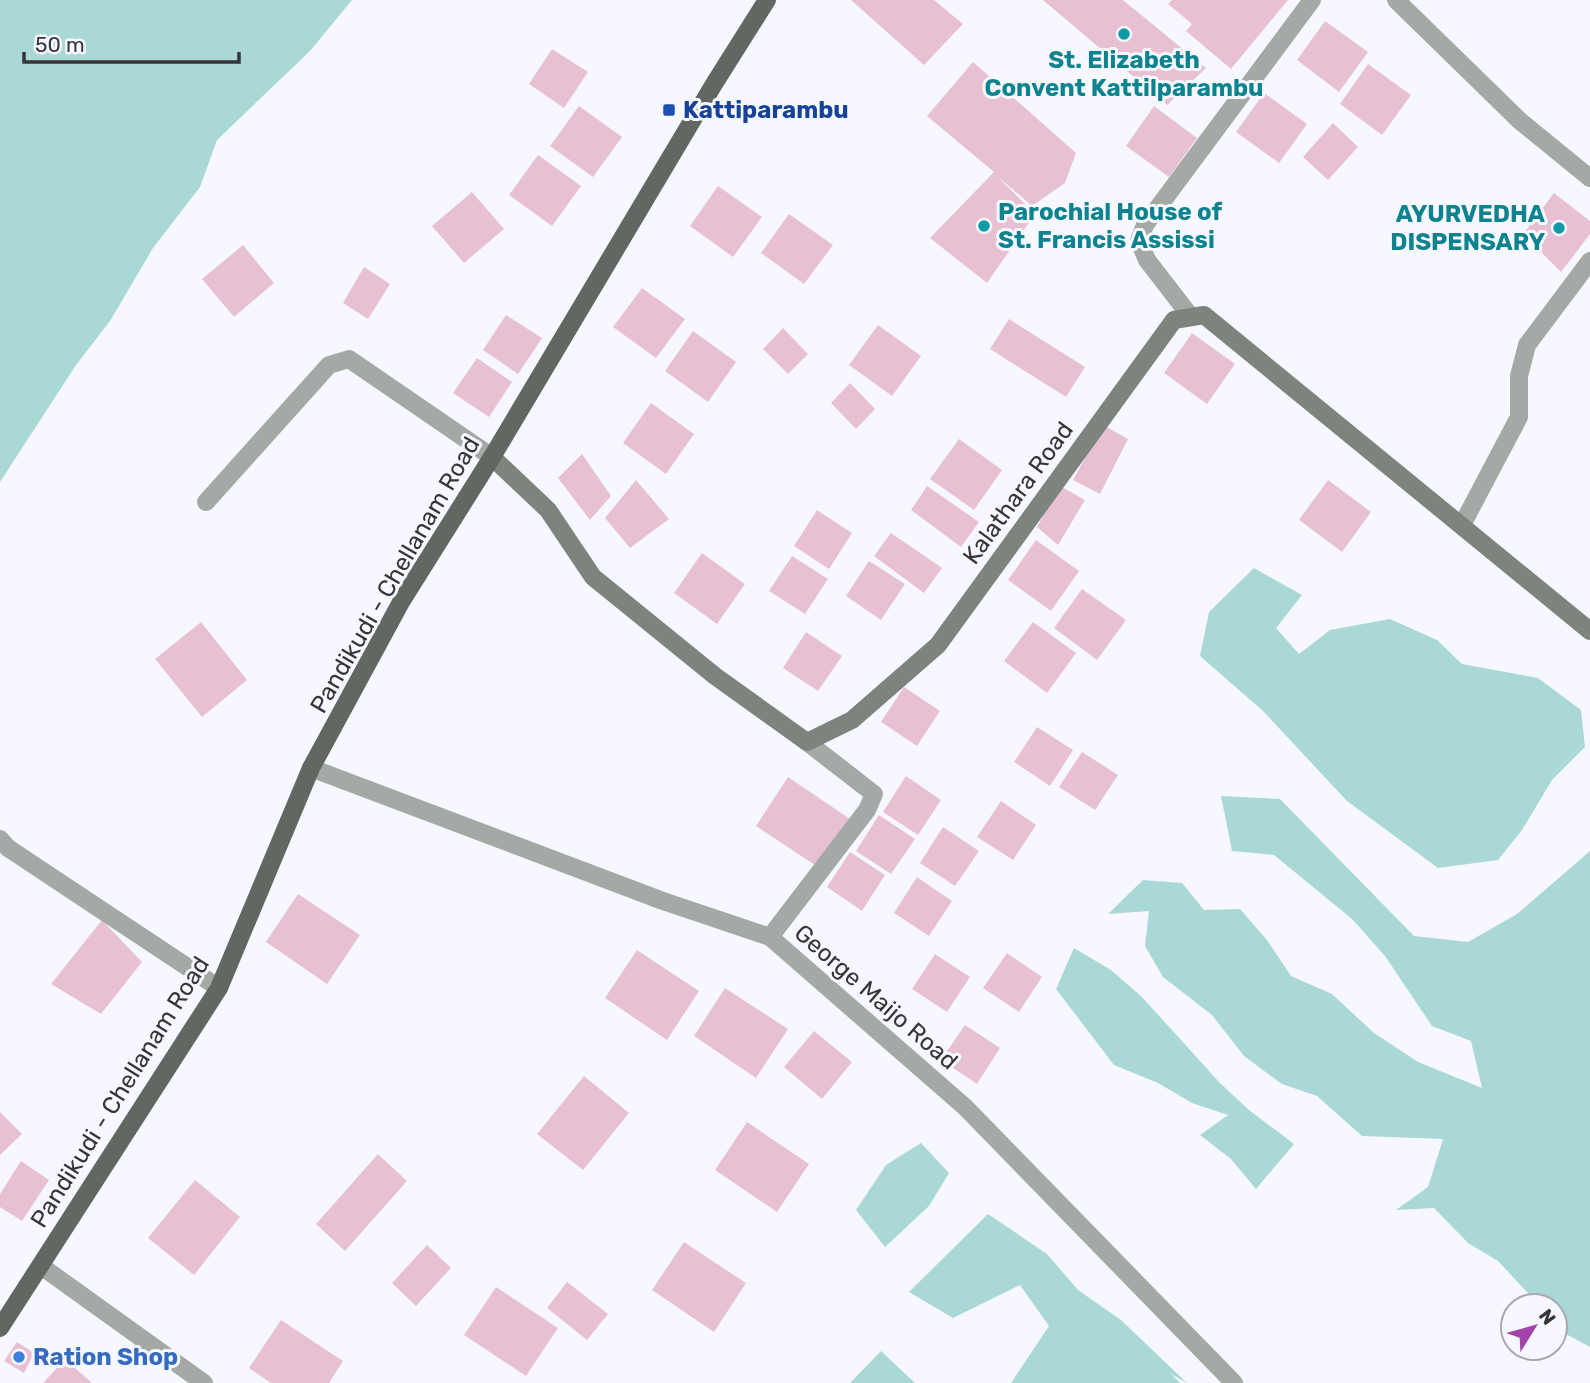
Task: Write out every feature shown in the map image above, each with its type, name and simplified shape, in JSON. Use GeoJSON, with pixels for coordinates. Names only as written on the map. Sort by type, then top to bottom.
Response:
{"type":"FeatureCollection","features":[{"type":"Feature","properties":{"kind":"main road","name":"Pandikudi - Chellanam Road"},"geometry":{"type":"LineString","coordinates":[[0,1328],[219,988],[311,768],[401,602],[492,457],[714,84],[767,0]]}},
{"type":"Feature","properties":{"kind":"street"},"geometry":{"type":"LineString","coordinates":[[1312,0],[1145,225],[1139,240],[1147,260],[1191,317],[1204,315],[1590,631]]}},
{"type":"Feature","properties":{"kind":"street"},"geometry":{"type":"LineString","coordinates":[[1396,0],[1520,121],[1590,178]]}},
{"type":"Feature","properties":{"kind":"street"},"geometry":{"type":"LineString","coordinates":[[1462,525],[1519,416],[1519,376],[1527,345],[1590,261]]}},
{"type":"Feature","properties":{"kind":"street","name":"Kalathara Road"},"geometry":{"type":"LineString","coordinates":[[807,741],[852,720],[938,645],[1174,320],[1191,317]]}},
{"type":"Feature","properties":{"kind":"street"},"geometry":{"type":"LineString","coordinates":[[206,502],[329,365],[349,359],[492,457],[548,510],[593,577],[715,676],[807,741],[874,794],[867,810],[770,937]]}},
{"type":"Feature","properties":{"kind":"street","name":"George Maijo Road"},"geometry":{"type":"LineString","coordinates":[[311,768],[663,901],[770,937],[965,1107],[1234,1383]]}},
{"type":"Feature","properties":{"kind":"street"},"geometry":{"type":"LineString","coordinates":[[0,839],[8,848],[219,988]]}},
{"type":"Feature","properties":{"kind":"street"},"geometry":{"type":"LineString","coordinates":[[41,1266],[205,1383]]}},
{"type":"Feature","properties":{"kind":"shaded area"},"geometry":{"type":"Polygon","coordinates":[[[0,0],[352,0],[310,51],[217,140],[200,187],[153,248],[110,321],[76,365],[0,482],[0,0]]]}},
{"type":"Feature","properties":{"kind":"shaded area"},"geometry":{"type":"Polygon","coordinates":[[[1254,568],[1302,595],[1276,628],[1299,654],[1330,630],[1390,619],[1437,640],[1462,664],[1538,678],[1581,710],[1585,747],[1552,780],[1522,830],[1498,860],[1438,868],[1347,801],[1263,711],[1200,656],[1209,612],[1254,568]]]}},
{"type":"Feature","properties":{"kind":"shaded area"},"geometry":{"type":"Polygon","coordinates":[[[1221,796],[1280,799],[1414,936],[1468,942],[1517,914],[1590,851],[1590,1347],[1569,1336],[1569,1292],[1527,1292],[1498,1261],[1468,1243],[1434,1208],[1396,1210],[1428,1187],[1443,1139],[1362,1136],[1317,1096],[1282,1084],[1244,1056],[1212,1015],[1163,977],[1145,946],[1149,911],[1108,914],[1143,880],[1182,883],[1204,910],[1240,909],[1267,940],[1291,976],[1332,994],[1374,1033],[1418,1062],[1482,1088],[1471,1041],[1432,1026],[1385,956],[1352,919],[1274,855],[1232,851],[1221,796]]]}},
{"type":"Feature","properties":{"kind":"shaded area"},"geometry":{"type":"Polygon","coordinates":[[[1074,948],[1111,970],[1142,997],[1220,1083],[1249,1110],[1294,1144],[1256,1189],[1231,1159],[1200,1135],[1228,1115],[1192,1103],[1158,1083],[1114,1065],[1056,989],[1074,948]]]}},
{"type":"Feature","properties":{"kind":"shaded area"},"geometry":{"type":"Polygon","coordinates":[[[921,1143],[949,1173],[929,1206],[885,1247],[856,1210],[886,1165],[921,1143]]]}},
{"type":"Feature","properties":{"kind":"shaded area"},"geometry":{"type":"Polygon","coordinates":[[[988,1214],[1047,1254],[1078,1290],[1121,1320],[1187,1383],[1171,1374],[1180,1383],[1011,1383],[1049,1326],[1020,1285],[953,1318],[909,1292],[988,1214]]]}},
{"type":"Feature","properties":{"kind":"shaded area"},"geometry":{"type":"Polygon","coordinates":[[[881,1351],[915,1383],[850,1383],[881,1351]]]}},
{"type":"Feature","properties":{"kind":"building"},"geometry":{"type":"Polygon","coordinates":[[[851,0],[934,0],[963,24],[924,65],[851,0]]]}},
{"type":"Feature","properties":{"kind":"building","name":"St. Elizabeth Convent Kattilparambu"},"geometry":{"type":"Polygon","coordinates":[[[1043,0],[1123,0],[1206,68],[1167,105],[1043,0]]]}},
{"type":"Feature","properties":{"kind":"building"},"geometry":{"type":"Polygon","coordinates":[[[1172,0],[1288,0],[1231,69],[1186,31],[1192,24],[1168,4],[1172,0]]]}},
{"type":"Feature","properties":{"kind":"building"},"geometry":{"type":"Polygon","coordinates":[[[1325,21],[1368,52],[1339,92],[1297,60],[1325,21]]]}},
{"type":"Feature","properties":{"kind":"building"},"geometry":{"type":"Polygon","coordinates":[[[552,49],[588,72],[564,108],[529,84],[552,49]]]}},
{"type":"Feature","properties":{"kind":"building"},"geometry":{"type":"Polygon","coordinates":[[[973,62],[1076,153],[1065,183],[1032,206],[997,176],[1035,214],[987,283],[930,238],[994,172],[927,116],[973,62]]]}},
{"type":"Feature","properties":{"kind":"building"},"geometry":{"type":"Polygon","coordinates":[[[1368,64],[1411,95],[1382,135],[1340,104],[1368,64]]]}},
{"type":"Feature","properties":{"kind":"building"},"geometry":{"type":"Polygon","coordinates":[[[1264,93],[1307,124],[1279,163],[1236,132],[1264,93]]]}},
{"type":"Feature","properties":{"kind":"building"},"geometry":{"type":"Polygon","coordinates":[[[579,106],[622,137],[593,177],[550,146],[579,106]]]}},
{"type":"Feature","properties":{"kind":"building"},"geometry":{"type":"Polygon","coordinates":[[[1154,106],[1197,138],[1169,177],[1126,146],[1154,106]]]}},
{"type":"Feature","properties":{"kind":"building"},"geometry":{"type":"Polygon","coordinates":[[[1333,123],[1358,147],[1328,180],[1303,157],[1333,123]]]}},
{"type":"Feature","properties":{"kind":"building"},"geometry":{"type":"Polygon","coordinates":[[[538,155],[581,186],[552,226],[509,195],[538,155]]]}},
{"type":"Feature","properties":{"kind":"building"},"geometry":{"type":"Polygon","coordinates":[[[718,186],[762,217],[733,257],[690,226],[718,186]]]}},
{"type":"Feature","properties":{"kind":"building"},"geometry":{"type":"Polygon","coordinates":[[[472,192],[504,229],[464,263],[432,226],[472,192]]]}},
{"type":"Feature","properties":{"kind":"building","name":"AYURVEDHA DISPENSARY"},"geometry":{"type":"Polygon","coordinates":[[[1554,193],[1590,221],[1590,234],[1561,272],[1523,234],[1554,193]]]}},
{"type":"Feature","properties":{"kind":"building"},"geometry":{"type":"Polygon","coordinates":[[[789,214],[833,245],[804,284],[761,253],[789,214]]]}},
{"type":"Feature","properties":{"kind":"building"},"geometry":{"type":"Polygon","coordinates":[[[243,245],[274,283],[234,317],[202,279],[243,245]]]}},
{"type":"Feature","properties":{"kind":"building"},"geometry":{"type":"Polygon","coordinates":[[[364,267],[390,284],[368,319],[343,303],[364,267]]]}},
{"type":"Feature","properties":{"kind":"building"},"geometry":{"type":"Polygon","coordinates":[[[642,288],[685,319],[656,358],[613,327],[642,288]]]}},
{"type":"Feature","properties":{"kind":"building"},"geometry":{"type":"Polygon","coordinates":[[[506,315],[542,338],[518,374],[483,350],[506,315]]]}},
{"type":"Feature","properties":{"kind":"building"},"geometry":{"type":"Polygon","coordinates":[[[1009,319],[1085,367],[1066,397],[990,349],[1009,319]]]}},
{"type":"Feature","properties":{"kind":"building"},"geometry":{"type":"Polygon","coordinates":[[[878,325],[921,356],[892,396],[849,365],[878,325]]]}},
{"type":"Feature","properties":{"kind":"building"},"geometry":{"type":"Polygon","coordinates":[[[783,328],[808,354],[788,374],[763,349],[783,328]]]}},
{"type":"Feature","properties":{"kind":"building"},"geometry":{"type":"Polygon","coordinates":[[[693,331],[736,362],[708,402],[665,371],[693,331]]]}},
{"type":"Feature","properties":{"kind":"building"},"geometry":{"type":"Polygon","coordinates":[[[1192,333],[1235,364],[1207,404],[1164,373],[1192,333]]]}},
{"type":"Feature","properties":{"kind":"building"},"geometry":{"type":"Polygon","coordinates":[[[477,358],[512,382],[489,417],[453,393],[477,358]]]}},
{"type":"Feature","properties":{"kind":"building"},"geometry":{"type":"Polygon","coordinates":[[[850,383],[875,409],[856,429],[831,403],[850,383]]]}},
{"type":"Feature","properties":{"kind":"building"},"geometry":{"type":"Polygon","coordinates":[[[651,403],[694,434],[666,474],[623,443],[651,403]]]}},
{"type":"Feature","properties":{"kind":"building"},"geometry":{"type":"Polygon","coordinates":[[[1103,425],[1128,439],[1100,494],[1073,480],[1103,425]]]}},
{"type":"Feature","properties":{"kind":"building"},"geometry":{"type":"Polygon","coordinates":[[[959,439],[1002,470],[974,510],[930,479],[959,439]]]}},
{"type":"Feature","properties":{"kind":"building"},"geometry":{"type":"Polygon","coordinates":[[[582,454],[611,496],[590,520],[558,478],[582,454]]]}},
{"type":"Feature","properties":{"kind":"building"},"geometry":{"type":"Polygon","coordinates":[[[636,480],[669,519],[630,548],[605,518],[636,480]]]}},
{"type":"Feature","properties":{"kind":"building"},"geometry":{"type":"Polygon","coordinates":[[[1328,480],[1371,512],[1342,552],[1299,520],[1328,480]]]}},
{"type":"Feature","properties":{"kind":"building"},"geometry":{"type":"Polygon","coordinates":[[[927,486],[979,522],[961,547],[911,510],[927,486]]]}},
{"type":"Feature","properties":{"kind":"building"},"geometry":{"type":"Polygon","coordinates":[[[1060,486],[1085,500],[1058,545],[1037,527],[1060,486]]]}},
{"type":"Feature","properties":{"kind":"building"},"geometry":{"type":"Polygon","coordinates":[[[817,510],[852,533],[829,569],[794,546],[817,510]]]}},
{"type":"Feature","properties":{"kind":"building"},"geometry":{"type":"Polygon","coordinates":[[[891,533],[942,568],[924,593],[874,556],[891,533]]]}},
{"type":"Feature","properties":{"kind":"building"},"geometry":{"type":"Polygon","coordinates":[[[1036,540],[1079,571],[1051,611],[1008,580],[1036,540]]]}},
{"type":"Feature","properties":{"kind":"building"},"geometry":{"type":"Polygon","coordinates":[[[702,553],[745,584],[717,624],[674,593],[702,553]]]}},
{"type":"Feature","properties":{"kind":"building"},"geometry":{"type":"Polygon","coordinates":[[[792,556],[828,579],[805,614],[769,591],[792,556]]]}},
{"type":"Feature","properties":{"kind":"building"},"geometry":{"type":"Polygon","coordinates":[[[869,561],[905,584],[881,620],[846,596],[869,561]]]}},
{"type":"Feature","properties":{"kind":"building"},"geometry":{"type":"Polygon","coordinates":[[[1082,589],[1126,620],[1097,660],[1054,628],[1082,589]]]}},
{"type":"Feature","properties":{"kind":"building"},"geometry":{"type":"Polygon","coordinates":[[[201,622],[247,680],[202,717],[155,659],[201,622]]]}},
{"type":"Feature","properties":{"kind":"building"},"geometry":{"type":"Polygon","coordinates":[[[1033,622],[1076,653],[1047,693],[1004,661],[1033,622]]]}},
{"type":"Feature","properties":{"kind":"building"},"geometry":{"type":"Polygon","coordinates":[[[806,632],[842,656],[818,691],[783,668],[806,632]]]}},
{"type":"Feature","properties":{"kind":"building"},"geometry":{"type":"Polygon","coordinates":[[[904,687],[940,711],[917,746],[881,722],[904,687]]]}},
{"type":"Feature","properties":{"kind":"building"},"geometry":{"type":"Polygon","coordinates":[[[1037,727],[1073,750],[1050,786],[1014,762],[1037,727]]]}},
{"type":"Feature","properties":{"kind":"building"},"geometry":{"type":"Polygon","coordinates":[[[1082,752],[1118,775],[1095,810],[1059,787],[1082,752]]]}},
{"type":"Feature","properties":{"kind":"building"},"geometry":{"type":"Polygon","coordinates":[[[906,776],[941,800],[918,835],[883,812],[906,776]]]}},
{"type":"Feature","properties":{"kind":"building"},"geometry":{"type":"Polygon","coordinates":[[[788,777],[850,819],[818,867],[756,826],[788,777]]]}},
{"type":"Feature","properties":{"kind":"building"},"geometry":{"type":"Polygon","coordinates":[[[1001,801],[1036,825],[1013,860],[977,837],[1001,801]]]}},
{"type":"Feature","properties":{"kind":"building"},"geometry":{"type":"Polygon","coordinates":[[[879,815],[915,839],[891,874],[856,851],[879,815]]]}},
{"type":"Feature","properties":{"kind":"building"},"geometry":{"type":"Polygon","coordinates":[[[943,827],[979,851],[955,886],[920,863],[943,827]]]}},
{"type":"Feature","properties":{"kind":"building"},"geometry":{"type":"Polygon","coordinates":[[[850,852],[885,875],[862,911],[827,887],[850,852]]]}},
{"type":"Feature","properties":{"kind":"building"},"geometry":{"type":"Polygon","coordinates":[[[917,877],[952,901],[929,936],[894,913],[917,877]]]}},
{"type":"Feature","properties":{"kind":"building"},"geometry":{"type":"Polygon","coordinates":[[[298,894],[360,935],[327,984],[266,942],[298,894]]]}},
{"type":"Feature","properties":{"kind":"building"},"geometry":{"type":"Polygon","coordinates":[[[102,920],[142,962],[101,1014],[51,984],[102,920]]]}},
{"type":"Feature","properties":{"kind":"building"},"geometry":{"type":"Polygon","coordinates":[[[637,950],[699,991],[667,1040],[605,998],[637,950]]]}},
{"type":"Feature","properties":{"kind":"building"},"geometry":{"type":"Polygon","coordinates":[[[1007,953],[1042,977],[1019,1012],[983,988],[1007,953]]]}},
{"type":"Feature","properties":{"kind":"building"},"geometry":{"type":"Polygon","coordinates":[[[935,954],[970,977],[947,1012],[912,989],[935,954]]]}},
{"type":"Feature","properties":{"kind":"building"},"geometry":{"type":"Polygon","coordinates":[[[725,988],[788,1029],[756,1078],[694,1036],[725,988]]]}},
{"type":"Feature","properties":{"kind":"building"},"geometry":{"type":"Polygon","coordinates":[[[965,1025],[1000,1048],[977,1084],[941,1060],[965,1025]]]}},
{"type":"Feature","properties":{"kind":"building"},"geometry":{"type":"Polygon","coordinates":[[[814,1031],[852,1062],[822,1099],[784,1067],[814,1031]]]}},
{"type":"Feature","properties":{"kind":"building"},"geometry":{"type":"Polygon","coordinates":[[[584,1076],[629,1113],[583,1170],[537,1134],[584,1076]]]}},
{"type":"Feature","properties":{"kind":"building"},"geometry":{"type":"Polygon","coordinates":[[[0,1112],[22,1134],[0,1155],[0,1112]]]}},
{"type":"Feature","properties":{"kind":"building"},"geometry":{"type":"Polygon","coordinates":[[[747,1122],[809,1164],[777,1212],[715,1170],[747,1122]]]}},
{"type":"Feature","properties":{"kind":"building"},"geometry":{"type":"Polygon","coordinates":[[[378,1154],[407,1181],[345,1251],[316,1224],[378,1154]]]}},
{"type":"Feature","properties":{"kind":"building"},"geometry":{"type":"Polygon","coordinates":[[[21,1161],[49,1180],[22,1221],[0,1207],[0,1194],[21,1161]]]}},
{"type":"Feature","properties":{"kind":"building"},"geometry":{"type":"Polygon","coordinates":[[[195,1180],[240,1217],[194,1275],[148,1238],[195,1180]]]}},
{"type":"Feature","properties":{"kind":"building"},"geometry":{"type":"Polygon","coordinates":[[[684,1242],[746,1283],[714,1332],[652,1290],[684,1242]]]}},
{"type":"Feature","properties":{"kind":"building"},"geometry":{"type":"Polygon","coordinates":[[[427,1245],[451,1268],[416,1306],[392,1283],[427,1245]]]}},
{"type":"Feature","properties":{"kind":"building"},"geometry":{"type":"Polygon","coordinates":[[[567,1282],[608,1314],[587,1340],[547,1308],[567,1282]]]}},
{"type":"Feature","properties":{"kind":"building"},"geometry":{"type":"Polygon","coordinates":[[[496,1287],[558,1328],[526,1376],[464,1335],[496,1287]]]}},
{"type":"Feature","properties":{"kind":"building"},"geometry":{"type":"Polygon","coordinates":[[[281,1320],[343,1361],[329,1383],[271,1383],[249,1368],[281,1320]]]}},
{"type":"Feature","properties":{"kind":"building","name":"Ration Shop"},"geometry":{"type":"Polygon","coordinates":[[[17,1342],[34,1353],[24,1373],[4,1361],[17,1342]]]}},
{"type":"Feature","properties":{"kind":"building"},"geometry":{"type":"Polygon","coordinates":[[[65,1359],[92,1383],[43,1383],[65,1359]]]}},
{"type":"Feature","properties":{"kind":"place","name":"St. Elizabeth Convent Kattilparambu"},"geometry":{"type":"Point","coordinates":[1124,34]}},
{"type":"Feature","properties":{"kind":"place","name":"Kattiparambu"},"geometry":{"type":"Point","coordinates":[669,110]}},
{"type":"Feature","properties":{"kind":"place","name":"Parochial House of St. Francis Assissi"},"geometry":{"type":"Point","coordinates":[984,226]}},
{"type":"Feature","properties":{"kind":"place","name":"AYURVEDHA DISPENSARY"},"geometry":{"type":"Point","coordinates":[1559,228]}},
{"type":"Feature","properties":{"kind":"place","name":"Ration Shop"},"geometry":{"type":"Point","coordinates":[19,1357]}}]}
